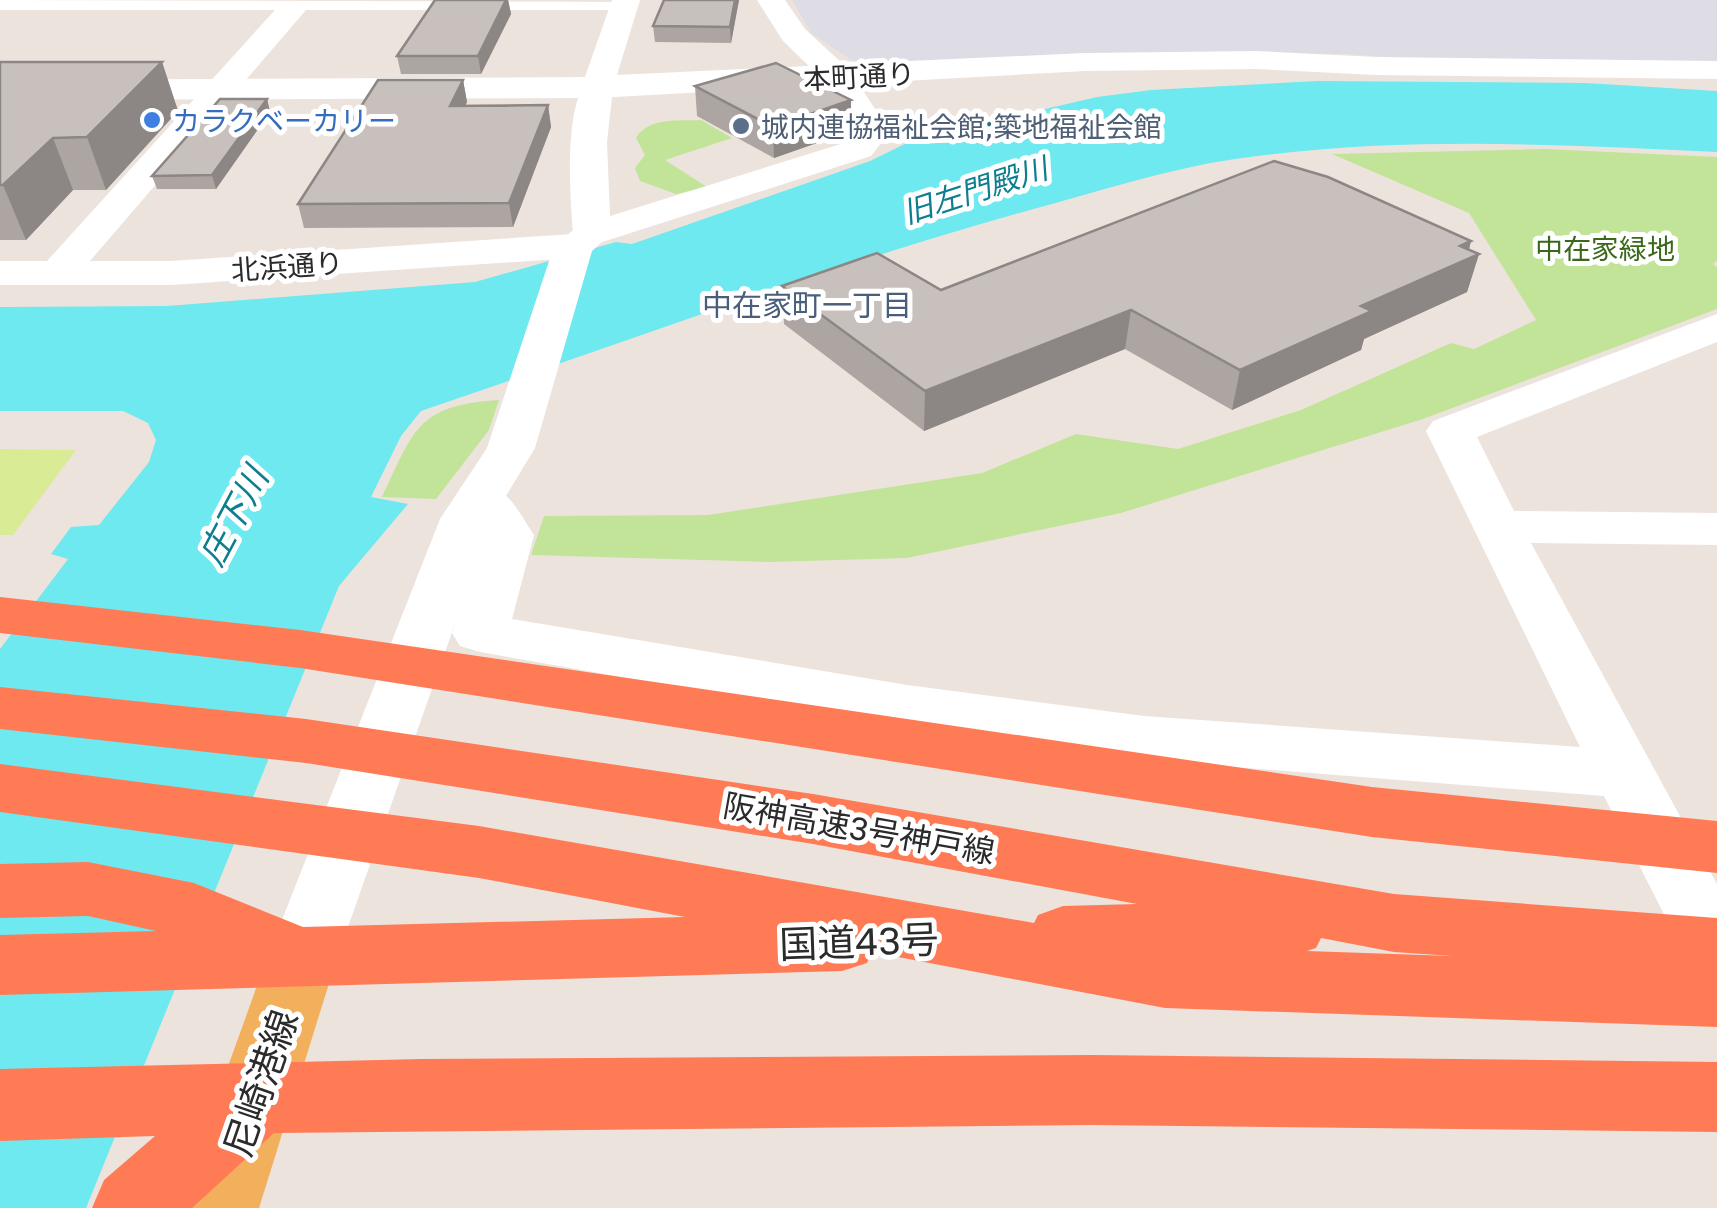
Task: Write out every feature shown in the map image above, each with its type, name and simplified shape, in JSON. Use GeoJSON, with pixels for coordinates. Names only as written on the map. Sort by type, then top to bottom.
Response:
{"type":"FeatureCollection","features":[{"type":"Feature","properties":{"kind":"highway"},"geometry":{"type":"LineString","coordinates":[[0,615],[300,649],[1372,812],[1717,847]]}},
{"type":"Feature","properties":{"kind":"highway","name":"阪神高速3号神戸線"},"geometry":{"type":"LineString","coordinates":[[0,708],[306,741],[813,819],[1394,923],[1711,926]]}},
{"type":"Feature","properties":{"kind":"highway"},"geometry":{"type":"LineString","coordinates":[[0,788],[478,852],[1165,977],[1717,996]]}},
{"type":"Feature","properties":{"kind":"highway"},"geometry":{"type":"LineString","coordinates":[[0,891],[88,889],[185,936]]}},
{"type":"Feature","properties":{"kind":"highway","name":"国道43号"},"geometry":{"type":"LineString","coordinates":[[0,965],[185,936],[302,958],[1711,926]]}},
{"type":"Feature","properties":{"kind":"highway"},"geometry":{"type":"LineString","coordinates":[[0,1105],[421,1094],[1092,1090],[1717,1097]]}},
{"type":"Feature","properties":{"kind":"highway"},"geometry":{"type":"LineString","coordinates":[[133,1208],[254,1101]]}},
{"type":"Feature","properties":{"kind":"main road","name":"尼崎港線"},"geometry":{"type":"LineString","coordinates":[[218,1208],[302,958]]}},
{"type":"Feature","properties":{"kind":"street"},"geometry":{"type":"LineString","coordinates":[[770,0],[785,25],[838,78]]}},
{"type":"Feature","properties":{"kind":"street"},"geometry":{"type":"LineString","coordinates":[[58,273],[300,1]]}},
{"type":"Feature","properties":{"kind":"street"},"geometry":{"type":"LineString","coordinates":[[0,2],[626,1],[591,116],[580,245],[531,392],[512,448],[466,519],[302,958]]}},
{"type":"Feature","properties":{"kind":"street","name":"本町通り"},"geometry":{"type":"LineString","coordinates":[[0,90],[598,88],[1085,62],[1258,60],[1376,66],[1717,70]]}},
{"type":"Feature","properties":{"kind":"street","name":"北浜通り"},"geometry":{"type":"LineString","coordinates":[[0,274],[172,274],[580,245],[859,148],[873,130],[838,78]]}},
{"type":"Feature","properties":{"kind":"street"},"geometry":{"type":"LineString","coordinates":[[1711,926],[1496,527],[1450,431],[1717,327]]}},
{"type":"Feature","properties":{"kind":"street"},"geometry":{"type":"LineString","coordinates":[[1617,366],[1717,368]]}},
{"type":"Feature","properties":{"kind":"street"},"geometry":{"type":"LineString","coordinates":[[480,497],[508,536],[480,633],[907,706],[1144,738],[1627,774]]}},
{"type":"Feature","properties":{"kind":"street"},"geometry":{"type":"LineString","coordinates":[[1496,527],[1717,528]]}},
{"type":"Feature","properties":{"kind":"shaded area"},"geometry":{"type":"Polygon","coordinates":[[[792,0],[1717,0],[1717,62],[1428,60],[1348,54],[1079,56],[862,67],[811,33],[792,0]]]}},
{"type":"Feature","properties":{"kind":"green space"},"geometry":{"type":"Polygon","coordinates":[[[701,120],[732,138],[665,160],[707,187],[676,194],[640,181],[635,168],[645,155],[636,138],[641,131],[665,121],[701,120]]]}},
{"type":"Feature","properties":{"kind":"green space","name":"中在家緑地"},"geometry":{"type":"Polygon","coordinates":[[[1545,149],[1717,157],[1717,261],[1713,264],[1717,267],[1717,309],[1423,419],[1121,513],[907,558],[769,562],[531,555],[544,516],[708,515],[982,473],[1076,434],[1178,449],[1301,410],[1451,343],[1474,349],[1536,320],[1469,213],[1332,154],[1545,149]]]}},
{"type":"Feature","properties":{"kind":"green space"},"geometry":{"type":"Polygon","coordinates":[[[499,400],[489,430],[436,499],[382,497],[411,438],[434,415],[472,403],[499,400]]]}},
{"type":"Feature","properties":{"kind":"green space"},"geometry":{"type":"Polygon","coordinates":[[[0,449],[76,450],[13,535],[0,535],[0,449]]]}},
{"type":"Feature","properties":{"kind":"water"},"geometry":{"type":"Polygon","coordinates":[[[1318,81],[1586,83],[1717,91],[1717,152],[1415,145],[1295,152],[1209,163],[953,232],[421,411],[401,436],[371,497],[408,504],[339,586],[86,1208],[0,1208],[0,649],[68,559],[51,554],[71,527],[99,525],[149,462],[156,440],[148,423],[123,411],[0,411],[0,307],[167,306],[475,282],[616,242],[632,244],[870,161],[915,139],[1097,97],[1151,90],[1318,81]]]}},
{"type":"Feature","properties":{"kind":"building"},"geometry":{"type":"Polygon","coordinates":[[[435,0],[506,0],[478,56],[397,56],[435,0]]]}},
{"type":"Feature","properties":{"kind":"building"},"geometry":{"type":"Polygon","coordinates":[[[664,0],[735,0],[730,27],[653,26],[664,0]]]}},
{"type":"Feature","properties":{"kind":"building"},"geometry":{"type":"Polygon","coordinates":[[[0,62],[162,62],[87,137],[53,138],[0,185],[0,62]]]}},
{"type":"Feature","properties":{"kind":"building"},"geometry":{"type":"Polygon","coordinates":[[[776,63],[851,100],[773,127],[695,86],[776,63]]]}},
{"type":"Feature","properties":{"kind":"building"},"geometry":{"type":"Polygon","coordinates":[[[378,80],[463,80],[450,106],[548,105],[509,203],[298,204],[378,80]]]}},
{"type":"Feature","properties":{"kind":"building"},"geometry":{"type":"Polygon","coordinates":[[[220,99],[267,99],[212,175],[152,176],[220,99]]]}},
{"type":"Feature","properties":{"kind":"building"},"geometry":{"type":"Polygon","coordinates":[[[1274,161],[1328,177],[1471,241],[1460,246],[1479,254],[1361,306],[1372,311],[1240,370],[1131,310],[925,391],[782,286],[877,253],[941,290],[1274,161]]]}},
{"type":"Feature","properties":{"kind":"place","name":"カラクベーカリー"},"geometry":{"type":"Point","coordinates":[152,120]}},
{"type":"Feature","properties":{"kind":"place","name":"城内連協福祉会館;築地福祉会館"},"geometry":{"type":"Point","coordinates":[741,126]}},
{"type":"Feature","properties":{"kind":"district","name":"中在家町一丁目"},"geometry":{"type":"Point","coordinates":[807,305]}},
{"type":"Feature","properties":{"kind":"water label","name":"旧左門殿川"},"geometry":{"type":"Point","coordinates":[975,190]}},
{"type":"Feature","properties":{"kind":"water label","name":"庄下川"},"geometry":{"type":"Point","coordinates":[233,516]}}]}
